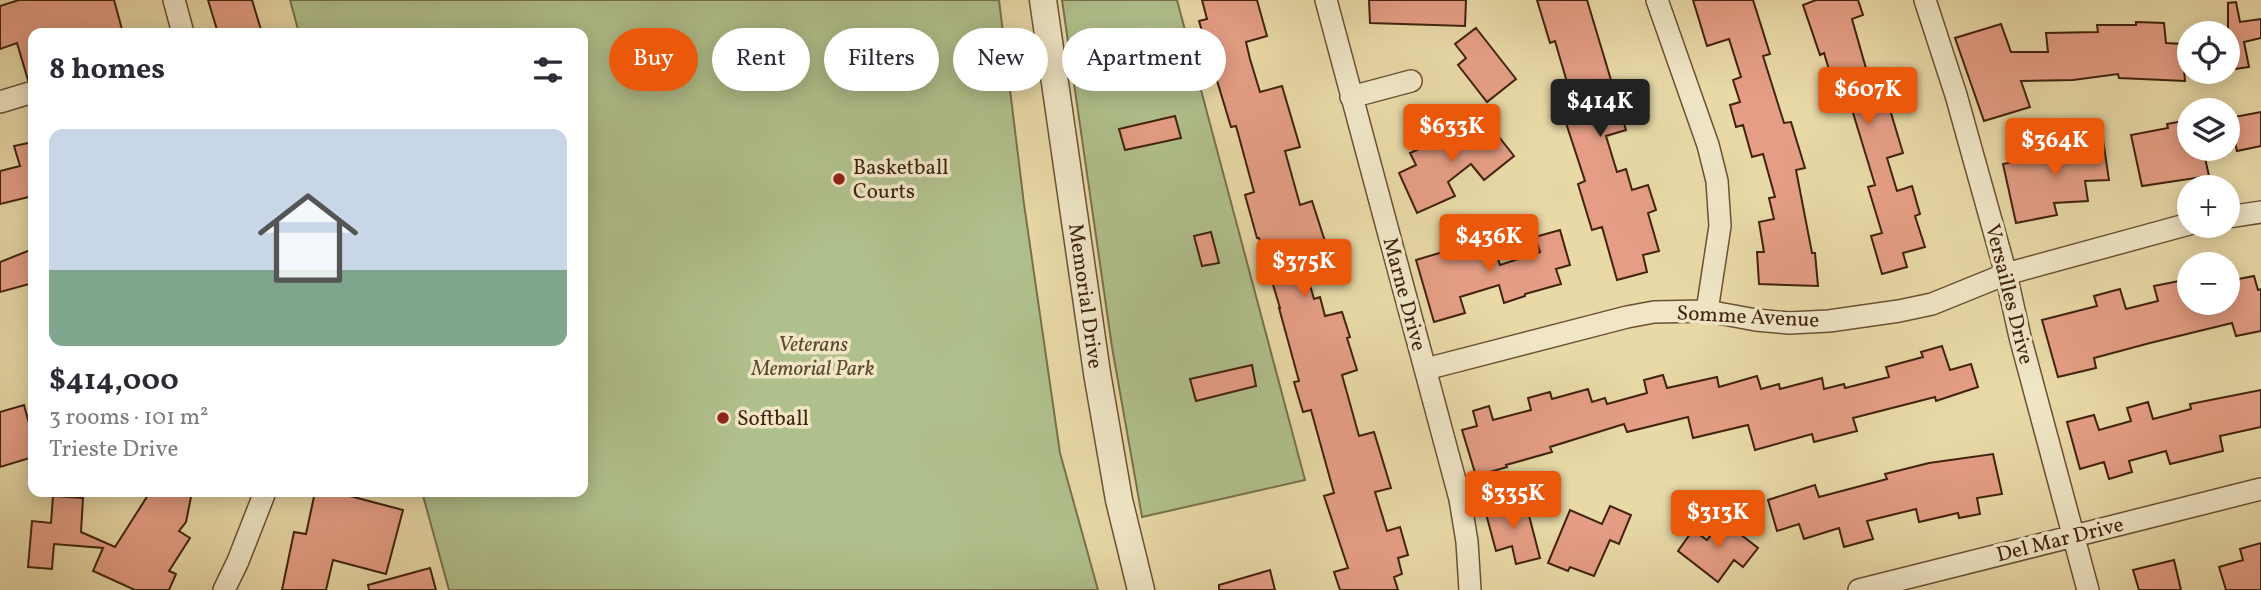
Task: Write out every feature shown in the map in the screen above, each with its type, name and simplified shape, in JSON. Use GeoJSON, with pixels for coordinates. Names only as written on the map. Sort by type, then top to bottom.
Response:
{"type":"FeatureCollection","features":[{"type":"Feature","properties":{"kind":"street"},"geometry":{"type":"LineString","coordinates":[[174,0],[182,28]]}},
{"type":"Feature","properties":{"kind":"street","name":"Memorial Drive"},"geometry":{"type":"LineString","coordinates":[[1043,0],[1097,373],[1116,488],[1140,590]]}},
{"type":"Feature","properties":{"kind":"street","name":"Marne Drive"},"geometry":{"type":"LineString","coordinates":[[1326,0],[1460,499],[1467,542],[1470,590]]}},
{"type":"Feature","properties":{"kind":"street"},"geometry":{"type":"LineString","coordinates":[[1657,0],[1708,145],[1717,181],[1720,226],[1707,311]]}},
{"type":"Feature","properties":{"kind":"street","name":"Versailles Drive"},"geometry":{"type":"LineString","coordinates":[[1925,0],[1956,95],[2006,274],[2020,337],[2088,590]]}},
{"type":"Feature","properties":{"kind":"street"},"geometry":{"type":"LineString","coordinates":[[1352,97],[1411,81]]}},
{"type":"Feature","properties":{"kind":"street"},"geometry":{"type":"LineString","coordinates":[[0,102],[28,94]]}},
{"type":"Feature","properties":{"kind":"street"},"geometry":{"type":"LineString","coordinates":[[2240,215],[2261,212]]}},
{"type":"Feature","properties":{"kind":"street","name":"Somme Avenue"},"geometry":{"type":"LineString","coordinates":[[1426,369],[1654,312],[1707,311],[1789,323],[1899,312],[1932,304],[2006,274],[2177,227]]}},
{"type":"Feature","properties":{"kind":"street","name":"Del Mar Drive"},"geometry":{"type":"LineString","coordinates":[[1859,590],[2261,489]]}},
{"type":"Feature","properties":{"kind":"street"},"geometry":{"type":"LineString","coordinates":[[224,590],[263,497]]}},
{"type":"Feature","properties":{"kind":"green space","name":"Veterans Memorial Park"},"geometry":{"type":"Polygon","coordinates":[[[290,0],[999,0],[1002,28],[953,28],[953,91],[1010,91],[1060,453],[1098,590],[449,590],[423,497],[588,497],[588,28],[298,28],[290,0]]]}},
{"type":"Feature","properties":{"kind":"green space"},"geometry":{"type":"Polygon","coordinates":[[[1062,0],[1177,0],[1184,28],[1066,28],[1062,0]]]}},
{"type":"Feature","properties":{"kind":"green space"},"geometry":{"type":"Polygon","coordinates":[[[1075,91],[1201,91],[1305,480],[1142,517],[1112,347],[1075,91]]]}},
{"type":"Feature","properties":{"kind":"building"},"geometry":{"type":"Polygon","coordinates":[[[19,0],[114,0],[122,28],[28,28],[28,80],[17,43],[0,49],[0,6],[19,0]]]}},
{"type":"Feature","properties":{"kind":"building"},"geometry":{"type":"Polygon","coordinates":[[[208,0],[252,0],[260,28],[216,28],[208,0]]]}},
{"type":"Feature","properties":{"kind":"building"},"geometry":{"type":"Polygon","coordinates":[[[1202,0],[1257,0],[1267,36],[1246,42],[1250,59],[1260,92],[1282,86],[1300,147],[1285,151],[1300,205],[1312,201],[1331,260],[1305,268],[1314,299],[1320,297],[1325,316],[1342,312],[1350,337],[1347,338],[1357,370],[1342,375],[1359,436],[1374,432],[1391,488],[1375,492],[1387,531],[1400,527],[1408,555],[1398,558],[1402,574],[1394,577],[1398,590],[1340,590],[1334,572],[1348,568],[1324,496],[1334,493],[1311,410],[1303,412],[1294,382],[1299,381],[1280,308],[1245,195],[1254,192],[1236,126],[1231,127],[1220,91],[1226,91],[1226,28],[1201,28],[1199,21],[1207,19],[1202,0]]]}},
{"type":"Feature","properties":{"kind":"building"},"geometry":{"type":"Polygon","coordinates":[[[1369,0],[1466,0],[1465,26],[1370,23],[1369,0]]]}},
{"type":"Feature","properties":{"kind":"building"},"geometry":{"type":"Polygon","coordinates":[[[1537,0],[1587,0],[1626,130],[1606,136],[1617,172],[1626,169],[1632,190],[1648,185],[1656,210],[1648,213],[1659,251],[1643,255],[1647,272],[1617,280],[1602,227],[1592,230],[1578,184],[1585,181],[1564,117],[1576,113],[1555,41],[1550,43],[1537,0]]]}},
{"type":"Feature","properties":{"kind":"building"},"geometry":{"type":"Polygon","coordinates":[[[1693,0],[1753,0],[1770,54],[1763,56],[1784,123],[1791,122],[1805,168],[1796,170],[1812,253],[1815,253],[1818,286],[1759,284],[1757,252],[1764,252],[1759,222],[1774,219],[1769,198],[1775,197],[1763,154],[1752,157],[1743,125],[1736,127],[1730,105],[1740,102],[1733,80],[1741,77],[1729,39],[1707,46],[1693,0]]]}},
{"type":"Feature","properties":{"kind":"building"},"geometry":{"type":"Polygon","coordinates":[[[1816,0],[1858,0],[1863,15],[1852,19],[1869,79],[1884,75],[1889,91],[1885,93],[1903,153],[1887,158],[1897,191],[1912,186],[1920,214],[1915,216],[1925,247],[1903,253],[1907,267],[1882,274],[1871,236],[1882,233],[1868,187],[1875,185],[1850,103],[1840,106],[1824,53],[1820,55],[1803,5],[1816,0]]]}},
{"type":"Feature","properties":{"kind":"building"},"geometry":{"type":"Polygon","coordinates":[[[2236,2],[2240,21],[2228,21],[2228,3],[2236,2]]]}},
{"type":"Feature","properties":{"kind":"building"},"geometry":{"type":"Polygon","coordinates":[[[2261,19],[2261,38],[2244,42],[2249,67],[2240,68],[2240,22],[2261,19]]]}},
{"type":"Feature","properties":{"kind":"building"},"geometry":{"type":"Polygon","coordinates":[[[2136,22],[2164,23],[2166,43],[2177,44],[2177,81],[2119,78],[2118,74],[2073,80],[2021,81],[2030,107],[1984,121],[1955,38],[2001,24],[2011,52],[2048,52],[2046,33],[2098,32],[2097,25],[2136,25],[2136,22]]]}},
{"type":"Feature","properties":{"kind":"building"},"geometry":{"type":"Polygon","coordinates":[[[1476,28],[1516,79],[1487,102],[1458,65],[1466,58],[1455,44],[1476,28]]]}},
{"type":"Feature","properties":{"kind":"building"},"geometry":{"type":"Polygon","coordinates":[[[2261,112],[2261,146],[2240,150],[2240,116],[2261,112]]]}},
{"type":"Feature","properties":{"kind":"building"},"geometry":{"type":"Polygon","coordinates":[[[1175,116],[1181,138],[1125,150],[1119,129],[1175,116]]]}},
{"type":"Feature","properties":{"kind":"building"},"geometry":{"type":"Polygon","coordinates":[[[2177,122],[2177,161],[2206,161],[2209,175],[2177,175],[2177,181],[2142,186],[2131,135],[2168,128],[2167,124],[2177,122]]]}},
{"type":"Feature","properties":{"kind":"building"},"geometry":{"type":"Polygon","coordinates":[[[1488,123],[1514,156],[1484,180],[1471,164],[1448,182],[1455,196],[1417,213],[1399,173],[1416,165],[1410,153],[1439,140],[1458,125],[1469,139],[1488,123]]]}},
{"type":"Feature","properties":{"kind":"building"},"geometry":{"type":"Polygon","coordinates":[[[2082,136],[2083,143],[2103,140],[2109,180],[2085,181],[2088,201],[2054,203],[2057,215],[2016,223],[2003,164],[2059,153],[2057,138],[2082,136]]]}},
{"type":"Feature","properties":{"kind":"building"},"geometry":{"type":"Polygon","coordinates":[[[28,143],[28,197],[0,204],[0,171],[20,166],[14,146],[28,143]]]}},
{"type":"Feature","properties":{"kind":"building"},"geometry":{"type":"Polygon","coordinates":[[[1560,230],[1570,265],[1556,269],[1561,284],[1504,303],[1499,285],[1460,297],[1465,313],[1434,322],[1416,260],[1446,251],[1448,256],[1493,243],[1500,265],[1540,252],[1535,237],[1560,230]]]}},
{"type":"Feature","properties":{"kind":"building"},"geometry":{"type":"Polygon","coordinates":[[[1211,232],[1219,263],[1202,266],[1194,236],[1211,232]]]}},
{"type":"Feature","properties":{"kind":"building"},"geometry":{"type":"Polygon","coordinates":[[[28,251],[28,284],[0,292],[0,262],[28,251]]]}},
{"type":"Feature","properties":{"kind":"building"},"geometry":{"type":"Polygon","coordinates":[[[2254,276],[2258,290],[2261,289],[2261,331],[2236,336],[2232,323],[2094,358],[2096,368],[2058,377],[2042,320],[2097,306],[2094,296],[2120,289],[2126,309],[2158,301],[2154,286],[2177,281],[2177,315],[2240,315],[2240,279],[2254,276]]]}},
{"type":"Feature","properties":{"kind":"building"},"geometry":{"type":"Polygon","coordinates":[[[1942,346],[1950,370],[1971,364],[1978,387],[1936,401],[1935,397],[1853,418],[1857,431],[1814,442],[1812,434],[1755,450],[1748,425],[1693,438],[1688,417],[1627,432],[1624,424],[1550,447],[1552,452],[1476,476],[1462,430],[1477,426],[1473,411],[1489,406],[1493,420],[1531,410],[1528,398],[1550,392],[1552,399],[1588,389],[1592,402],[1605,398],[1607,404],[1647,393],[1644,380],[1663,375],[1667,388],[1717,377],[1719,387],[1757,376],[1761,389],[1779,384],[1780,389],[1822,378],[1824,389],[1844,384],[1845,388],[1889,377],[1886,367],[1923,357],[1921,352],[1942,346]]]}},
{"type":"Feature","properties":{"kind":"building"},"geometry":{"type":"Polygon","coordinates":[[[1252,365],[1256,386],[1196,401],[1190,379],[1252,365]]]}},
{"type":"Feature","properties":{"kind":"building"},"geometry":{"type":"Polygon","coordinates":[[[2261,390],[2261,427],[2220,436],[2223,451],[2170,464],[2166,451],[2129,461],[2132,472],[2109,479],[2104,462],[2080,469],[2067,422],[2094,415],[2099,430],[2131,421],[2127,408],[2148,402],[2153,419],[2191,409],[2190,404],[2261,390]]]}},
{"type":"Feature","properties":{"kind":"building"},"geometry":{"type":"Polygon","coordinates":[[[24,405],[28,420],[28,459],[0,467],[0,412],[24,405]]]}},
{"type":"Feature","properties":{"kind":"building"},"geometry":{"type":"Polygon","coordinates":[[[1993,454],[2002,494],[1977,498],[1980,514],[1959,518],[1958,513],[1919,522],[1916,509],[1867,521],[1873,539],[1844,547],[1839,528],[1804,539],[1799,524],[1777,531],[1768,500],[1815,485],[1819,497],[1887,479],[1885,474],[1929,463],[1993,454]]]}},
{"type":"Feature","properties":{"kind":"building"},"geometry":{"type":"Polygon","coordinates":[[[53,497],[83,498],[81,532],[115,547],[147,497],[191,497],[186,522],[179,531],[190,538],[169,571],[176,574],[169,590],[135,590],[93,571],[103,548],[54,544],[52,569],[28,567],[32,521],[51,523],[53,497]]]}},
{"type":"Feature","properties":{"kind":"building"},"geometry":{"type":"Polygon","coordinates":[[[314,497],[354,497],[403,510],[386,574],[333,560],[326,590],[282,590],[294,532],[306,534],[314,497]]]}},
{"type":"Feature","properties":{"kind":"building"},"geometry":{"type":"Polygon","coordinates":[[[1525,500],[1540,558],[1516,564],[1512,546],[1496,551],[1485,510],[1525,500]]]}},
{"type":"Feature","properties":{"kind":"building"},"geometry":{"type":"Polygon","coordinates":[[[1610,506],[1631,515],[1619,544],[1610,540],[1594,576],[1570,567],[1568,571],[1548,563],[1570,510],[1602,524],[1610,506]]]}},
{"type":"Feature","properties":{"kind":"building"},"geometry":{"type":"Polygon","coordinates":[[[1722,520],[1758,548],[1743,567],[1734,560],[1718,582],[1678,551],[1693,530],[1707,540],[1722,520]]]}},
{"type":"Feature","properties":{"kind":"building"},"geometry":{"type":"Polygon","coordinates":[[[2261,543],[2261,590],[2226,590],[2219,567],[2243,560],[2240,549],[2261,543]]]}},
{"type":"Feature","properties":{"kind":"building"},"geometry":{"type":"Polygon","coordinates":[[[2174,560],[2181,590],[2139,590],[2133,570],[2174,560]]]}},
{"type":"Feature","properties":{"kind":"building"},"geometry":{"type":"Polygon","coordinates":[[[430,568],[436,590],[369,590],[368,585],[430,568]]]}},
{"type":"Feature","properties":{"kind":"building"},"geometry":{"type":"Polygon","coordinates":[[[1270,570],[1275,590],[1219,590],[1219,585],[1270,570]]]}},
{"type":"Feature","properties":{"kind":"place","name":"Basketball Courts"},"geometry":{"type":"Point","coordinates":[839,179]}},
{"type":"Feature","properties":{"kind":"place","name":"Softball"},"geometry":{"type":"Point","coordinates":[723,418]}}]}
